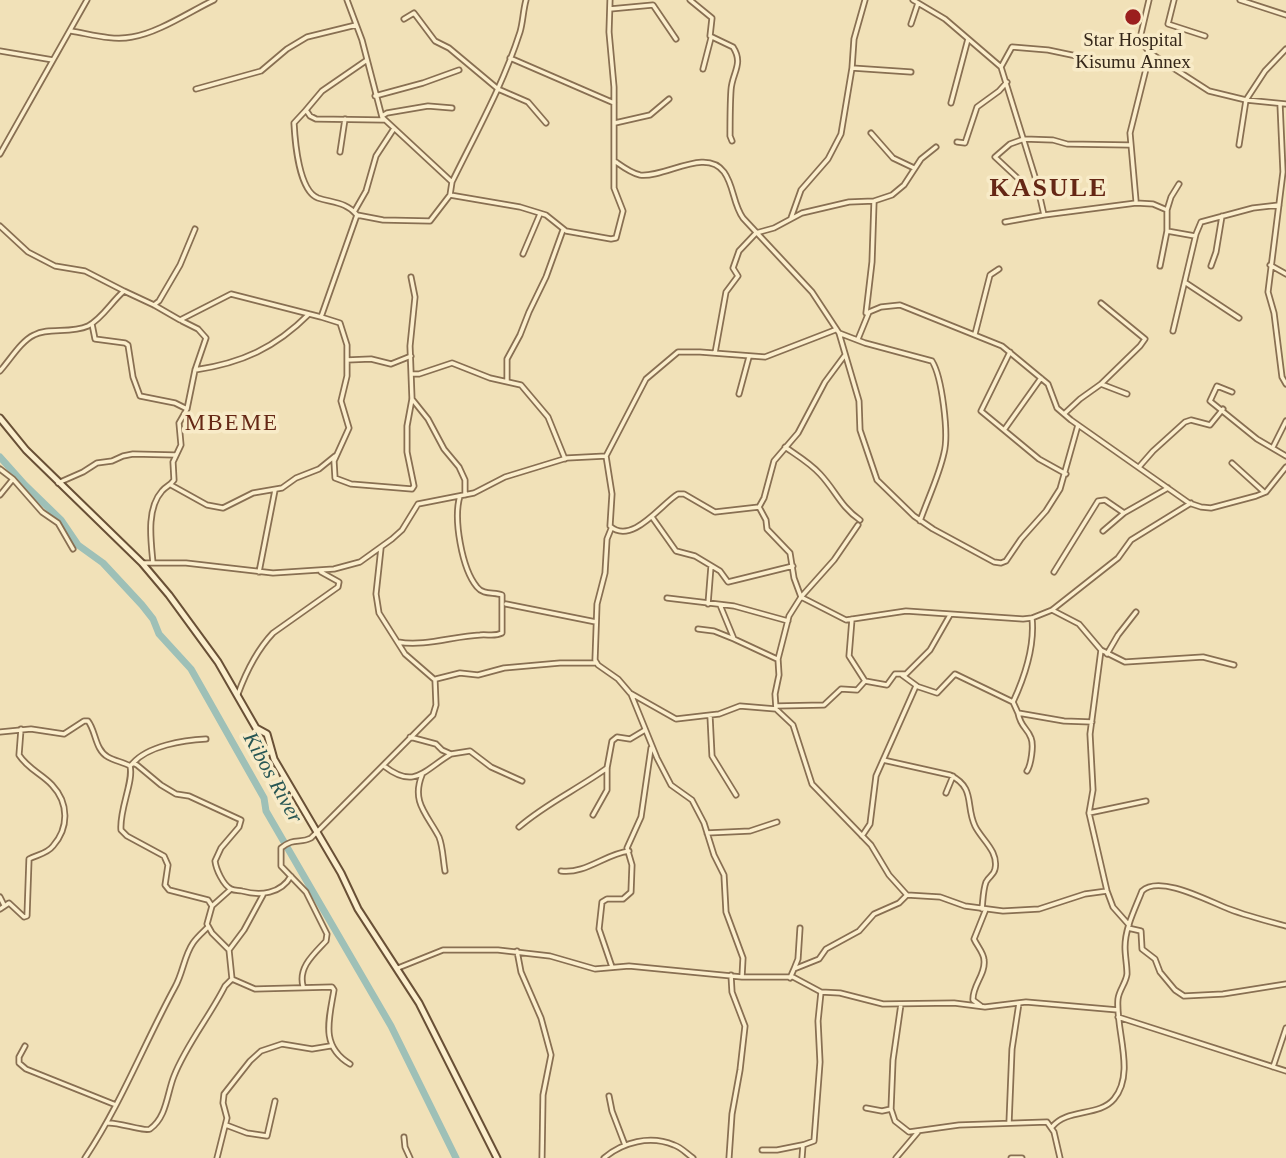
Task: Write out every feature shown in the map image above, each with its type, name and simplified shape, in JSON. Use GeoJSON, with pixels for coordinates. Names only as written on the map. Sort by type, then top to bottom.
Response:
{"type":"FeatureCollection","features":[{"type":"Feature","properties":{"kind":"main road"},"geometry":{"type":"LineString","coordinates":[[0,418],[58,483],[142,563],[198,632],[256,728],[267,734],[274,759],[341,873],[358,909],[419,1003],[497,1158]]}},
{"type":"Feature","properties":{"kind":"street"},"geometry":{"type":"LineString","coordinates":[[0,154],[88,0]]}},
{"type":"Feature","properties":{"kind":"street"},"geometry":{"type":"LineString","coordinates":[[71,31],[107,37],[134,37],[214,0]]}},
{"type":"Feature","properties":{"kind":"street"},"geometry":{"type":"LineString","coordinates":[[347,0],[383,119],[452,182]]}},
{"type":"Feature","properties":{"kind":"street"},"geometry":{"type":"LineString","coordinates":[[367,60],[322,91],[294,123],[298,157],[307,190],[317,197],[348,205],[356,214],[383,220],[430,221],[450,195],[452,182],[498,89],[520,30],[526,0]]}},
{"type":"Feature","properties":{"kind":"street"},"geometry":{"type":"LineString","coordinates":[[450,195],[506,204],[546,215],[563,230],[616,238],[623,211],[614,188],[615,103],[610,0]]}},
{"type":"Feature","properties":{"kind":"street"},"geometry":{"type":"LineString","coordinates":[[690,0],[712,18],[709,35],[711,38],[704,69]]}},
{"type":"Feature","properties":{"kind":"street"},"geometry":{"type":"LineString","coordinates":[[791,218],[801,190],[828,159],[841,134],[854,39],[865,0]]}},
{"type":"Feature","properties":{"kind":"street"},"geometry":{"type":"LineString","coordinates":[[913,0],[945,19],[1001,67],[1044,215]]}},
{"type":"Feature","properties":{"kind":"street"},"geometry":{"type":"LineString","coordinates":[[1149,0],[1141,34],[1144,47],[1150,53],[1209,91],[1245,100],[1286,104]]}},
{"type":"Feature","properties":{"kind":"street"},"geometry":{"type":"LineString","coordinates":[[1174,0],[1168,24],[1205,37]]}},
{"type":"Feature","properties":{"kind":"street"},"geometry":{"type":"LineString","coordinates":[[1240,0],[1286,15]]}},
{"type":"Feature","properties":{"kind":"street"},"geometry":{"type":"LineString","coordinates":[[1259,6],[1262,0]]}},
{"type":"Feature","properties":{"kind":"street"},"geometry":{"type":"LineString","coordinates":[[911,24],[918,3]]}},
{"type":"Feature","properties":{"kind":"street"},"geometry":{"type":"LineString","coordinates":[[610,9],[653,5],[676,39]]}},
{"type":"Feature","properties":{"kind":"street"},"geometry":{"type":"LineString","coordinates":[[404,19],[414,13],[435,41],[449,48],[498,89],[528,102],[546,123]]}},
{"type":"Feature","properties":{"kind":"street"},"geometry":{"type":"LineString","coordinates":[[196,89],[261,71],[287,49],[307,37],[356,25]]}},
{"type":"Feature","properties":{"kind":"street"},"geometry":{"type":"LineString","coordinates":[[711,38],[733,47],[739,61],[731,90],[730,136],[733,141]]}},
{"type":"Feature","properties":{"kind":"street"},"geometry":{"type":"LineString","coordinates":[[951,103],[968,39]]}},
{"type":"Feature","properties":{"kind":"street"},"geometry":{"type":"LineString","coordinates":[[1001,67],[1012,47],[1048,50],[1086,58]]}},
{"type":"Feature","properties":{"kind":"street"},"geometry":{"type":"LineString","coordinates":[[1239,145],[1245,100],[1265,71],[1286,50]]}},
{"type":"Feature","properties":{"kind":"street"},"geometry":{"type":"LineString","coordinates":[[0,51],[54,61]]}},
{"type":"Feature","properties":{"kind":"street"},"geometry":{"type":"LineString","coordinates":[[1136,202],[1129,145],[1133,115],[1150,53]]}},
{"type":"Feature","properties":{"kind":"street"},"geometry":{"type":"LineString","coordinates":[[510,58],[615,103]]}},
{"type":"Feature","properties":{"kind":"street"},"geometry":{"type":"LineString","coordinates":[[852,68],[911,72]]}},
{"type":"Feature","properties":{"kind":"street"},"geometry":{"type":"LineString","coordinates":[[375,96],[459,70]]}},
{"type":"Feature","properties":{"kind":"street"},"geometry":{"type":"LineString","coordinates":[[957,142],[965,143],[977,107],[1007,82]]}},
{"type":"Feature","properties":{"kind":"street"},"geometry":{"type":"LineString","coordinates":[[615,123],[650,115],[669,99]]}},
{"type":"Feature","properties":{"kind":"street"},"geometry":{"type":"LineString","coordinates":[[1280,104],[1285,167],[1268,292],[1274,313],[1282,377],[1286,384]]}},
{"type":"Feature","properties":{"kind":"street"},"geometry":{"type":"LineString","coordinates":[[383,119],[387,113],[428,107],[452,107]]}},
{"type":"Feature","properties":{"kind":"street"},"geometry":{"type":"LineString","coordinates":[[306,110],[314,119],[383,119]]}},
{"type":"Feature","properties":{"kind":"street"},"geometry":{"type":"LineString","coordinates":[[340,152],[345,119]]}},
{"type":"Feature","properties":{"kind":"street"},"geometry":{"type":"LineString","coordinates":[[321,317],[376,156],[393,130]]}},
{"type":"Feature","properties":{"kind":"street"},"geometry":{"type":"LineString","coordinates":[[871,133],[893,158],[914,167]]}},
{"type":"Feature","properties":{"kind":"street"},"geometry":{"type":"LineString","coordinates":[[1025,185],[996,157],[1010,144],[1024,139],[1053,140],[1067,144],[1129,145]]}},
{"type":"Feature","properties":{"kind":"street"},"geometry":{"type":"LineString","coordinates":[[715,353],[726,292],[738,276],[733,268],[736,257],[756,233],[835,204],[874,201],[892,195],[920,159],[936,147]]}},
{"type":"Feature","properties":{"kind":"street"},"geometry":{"type":"LineString","coordinates":[[616,162],[640,175],[664,172],[699,162],[721,168],[737,209],[812,292],[837,331],[860,406],[859,425],[874,475],[897,501],[920,521],[994,562],[1004,562],[1058,493],[1079,425]]}},
{"type":"Feature","properties":{"kind":"street"},"geometry":{"type":"LineString","coordinates":[[1160,266],[1167,231],[1167,210],[1179,184]]}},
{"type":"Feature","properties":{"kind":"street"},"geometry":{"type":"LineString","coordinates":[[1281,191],[1286,194]]}},
{"type":"Feature","properties":{"kind":"street"},"geometry":{"type":"LineString","coordinates":[[858,339],[866,315],[872,262],[874,201]]}},
{"type":"Feature","properties":{"kind":"street"},"geometry":{"type":"LineString","coordinates":[[1005,222],[1136,202],[1153,204],[1167,210]]}},
{"type":"Feature","properties":{"kind":"street"},"geometry":{"type":"LineString","coordinates":[[1173,331],[1195,236],[1203,220],[1279,205]]}},
{"type":"Feature","properties":{"kind":"street"},"geometry":{"type":"LineString","coordinates":[[523,254],[540,214]]}},
{"type":"Feature","properties":{"kind":"street"},"geometry":{"type":"LineString","coordinates":[[1211,266],[1222,216]]}},
{"type":"Feature","properties":{"kind":"street"},"geometry":{"type":"LineString","coordinates":[[0,226],[31,254],[59,267],[85,271],[124,292],[154,304],[192,325],[205,336],[187,409],[180,420],[181,445],[173,462],[174,477],[171,485],[162,491],[151,522],[153,563]]}},
{"type":"Feature","properties":{"kind":"street"},"geometry":{"type":"LineString","coordinates":[[154,304],[159,301],[180,265],[195,229]]}},
{"type":"Feature","properties":{"kind":"street"},"geometry":{"type":"LineString","coordinates":[[507,381],[507,359],[546,277],[563,230]]}},
{"type":"Feature","properties":{"kind":"street"},"geometry":{"type":"LineString","coordinates":[[1167,231],[1195,236]]}},
{"type":"Feature","properties":{"kind":"street"},"geometry":{"type":"LineString","coordinates":[[1270,265],[1286,274]]}},
{"type":"Feature","properties":{"kind":"street"},"geometry":{"type":"LineString","coordinates":[[975,334],[990,275],[999,269]]}},
{"type":"Feature","properties":{"kind":"street"},"geometry":{"type":"LineString","coordinates":[[180,320],[228,294],[340,323],[347,345],[347,376],[341,401],[349,428],[337,454],[334,467],[336,480],[364,486],[413,489],[407,452],[407,426],[412,399],[411,356],[415,298],[411,277]]}},
{"type":"Feature","properties":{"kind":"street"},"geometry":{"type":"LineString","coordinates":[[1186,283],[1239,318]]}},
{"type":"Feature","properties":{"kind":"street"},"geometry":{"type":"LineString","coordinates":[[0,371],[29,338],[36,334],[71,330],[92,324],[124,292]]}},
{"type":"Feature","properties":{"kind":"street"},"geometry":{"type":"LineString","coordinates":[[1064,414],[1101,384],[1145,339],[1101,303]]}},
{"type":"Feature","properties":{"kind":"street"},"geometry":{"type":"LineString","coordinates":[[866,315],[881,307],[900,305],[999,344],[1050,387],[1057,408],[1064,414],[1168,488],[1201,507],[1218,507],[1264,493],[1286,467]]}},
{"type":"Feature","properties":{"kind":"street"},"geometry":{"type":"LineString","coordinates":[[195,370],[253,356],[309,314]]}},
{"type":"Feature","properties":{"kind":"street"},"geometry":{"type":"LineString","coordinates":[[92,324],[95,339],[125,342],[128,345],[133,377],[140,396],[175,403],[187,409]]}},
{"type":"Feature","properties":{"kind":"street"},"geometry":{"type":"LineString","coordinates":[[596,663],[597,604],[605,573],[607,539],[611,528],[612,494],[606,456],[647,377],[678,352],[772,356],[788,347],[837,331],[852,339],[932,361],[943,398],[946,443],[943,459],[920,521]]}},
{"type":"Feature","properties":{"kind":"street"},"geometry":{"type":"LineString","coordinates":[[1010,352],[981,411],[1039,459],[1066,474]]}},
{"type":"Feature","properties":{"kind":"street"},"geometry":{"type":"LineString","coordinates":[[759,507],[764,498],[771,468],[798,433],[825,382],[845,355]]}},
{"type":"Feature","properties":{"kind":"street"},"geometry":{"type":"LineString","coordinates":[[347,360],[371,359],[391,364],[411,356]]}},
{"type":"Feature","properties":{"kind":"street"},"geometry":{"type":"LineString","coordinates":[[739,394],[749,356]]}},
{"type":"Feature","properties":{"kind":"street"},"geometry":{"type":"LineString","coordinates":[[412,373],[421,373],[452,363],[490,378],[522,386],[545,412],[565,459]]}},
{"type":"Feature","properties":{"kind":"street"},"geometry":{"type":"LineString","coordinates":[[1004,430],[1041,378]]}},
{"type":"Feature","properties":{"kind":"street"},"geometry":{"type":"LineString","coordinates":[[1101,384],[1127,394]]}},
{"type":"Feature","properties":{"kind":"street"},"geometry":{"type":"LineString","coordinates":[[1232,392],[1217,386],[1210,397],[1211,402],[1257,439],[1286,456]]}},
{"type":"Feature","properties":{"kind":"street"},"geometry":{"type":"LineString","coordinates":[[397,641],[413,643],[465,636],[496,636],[502,633],[502,595],[479,589],[465,566],[458,533],[457,505],[465,480],[428,419],[412,399]]}},
{"type":"Feature","properties":{"kind":"street"},"geometry":{"type":"LineString","coordinates":[[1139,467],[1185,422],[1191,420],[1210,425],[1223,409]]}},
{"type":"Feature","properties":{"kind":"street"},"geometry":{"type":"LineString","coordinates":[[1272,448],[1286,421]]}},
{"type":"Feature","properties":{"kind":"street"},"geometry":{"type":"LineString","coordinates":[[785,447],[811,465],[845,510],[859,523],[834,560],[801,597],[788,621],[778,659],[776,707],[793,725],[812,784],[878,854],[898,888],[907,895],[940,897],[984,909],[1039,909],[1072,898],[1107,891]]}},
{"type":"Feature","properties":{"kind":"street"},"geometry":{"type":"LineString","coordinates":[[171,485],[203,503],[220,508],[253,494],[286,486],[296,478],[319,469],[337,454]]}},
{"type":"Feature","properties":{"kind":"street"},"geometry":{"type":"LineString","coordinates":[[58,483],[97,463],[112,461],[122,456],[175,456]]}},
{"type":"Feature","properties":{"kind":"street"},"geometry":{"type":"LineString","coordinates":[[142,563],[186,563],[258,572],[291,573],[352,565],[381,548],[401,530],[418,504],[462,496],[505,477],[565,459],[606,456]]}},
{"type":"Feature","properties":{"kind":"street"},"geometry":{"type":"LineString","coordinates":[[1231,463],[1264,493]]}},
{"type":"Feature","properties":{"kind":"street"},"geometry":{"type":"LineString","coordinates":[[0,469],[13,479],[42,512],[58,523],[73,549]]}},
{"type":"Feature","properties":{"kind":"street"},"geometry":{"type":"LineString","coordinates":[[0,495],[13,479]]}},
{"type":"Feature","properties":{"kind":"street"},"geometry":{"type":"LineString","coordinates":[[1103,531],[1124,513],[1168,488]]}},
{"type":"Feature","properties":{"kind":"street"},"geometry":{"type":"LineString","coordinates":[[258,572],[275,490]]}},
{"type":"Feature","properties":{"kind":"street"},"geometry":{"type":"LineString","coordinates":[[611,528],[628,530],[652,517],[678,494],[715,512],[759,507]]}},
{"type":"Feature","properties":{"kind":"street"},"geometry":{"type":"LineString","coordinates":[[1054,572],[1098,501],[1104,499],[1124,513]]}},
{"type":"Feature","properties":{"kind":"street"},"geometry":{"type":"LineString","coordinates":[[759,507],[766,520],[767,529],[790,553],[794,578],[801,597],[836,617],[852,619],[906,611],[1001,619],[1032,618],[1052,610],[1118,558],[1130,540],[1191,503]]}},
{"type":"Feature","properties":{"kind":"street"},"geometry":{"type":"LineString","coordinates":[[652,517],[676,551],[692,554],[730,582],[793,566]]}},
{"type":"Feature","properties":{"kind":"street"},"geometry":{"type":"LineString","coordinates":[[303,986],[301,973],[311,955],[326,941],[327,934],[306,892],[281,866],[280,850],[295,839],[308,840],[355,796],[435,711],[435,680],[405,654],[386,626],[376,603],[381,548]]}},
{"type":"Feature","properties":{"kind":"street"},"geometry":{"type":"LineString","coordinates":[[708,604],[711,566]]}},
{"type":"Feature","properties":{"kind":"street"},"geometry":{"type":"LineString","coordinates":[[237,696],[249,667],[264,642],[338,587],[339,582],[319,571]]}},
{"type":"Feature","properties":{"kind":"street"},"geometry":{"type":"LineString","coordinates":[[667,598],[734,606],[788,621]]}},
{"type":"Feature","properties":{"kind":"street"},"geometry":{"type":"LineString","coordinates":[[506,604],[596,622]]}},
{"type":"Feature","properties":{"kind":"street"},"geometry":{"type":"LineString","coordinates":[[720,605],[734,639]]}},
{"type":"Feature","properties":{"kind":"street"},"geometry":{"type":"LineString","coordinates":[[1052,610],[1079,624],[1101,650],[1125,662],[1203,657],[1234,665]]}},
{"type":"Feature","properties":{"kind":"street"},"geometry":{"type":"LineString","coordinates":[[1107,654],[1136,612]]}},
{"type":"Feature","properties":{"kind":"street"},"geometry":{"type":"LineString","coordinates":[[902,675],[930,650],[950,615]]}},
{"type":"Feature","properties":{"kind":"street"},"geometry":{"type":"LineString","coordinates":[[1013,702],[1029,658],[1032,618]]}},
{"type":"Feature","properties":{"kind":"street"},"geometry":{"type":"LineString","coordinates":[[852,619],[849,656],[865,681],[887,685],[895,674],[902,675],[918,686],[937,693],[955,674],[1013,702],[1020,724],[1032,742],[1030,768],[1027,771]]}},
{"type":"Feature","properties":{"kind":"street"},"geometry":{"type":"LineString","coordinates":[[698,629],[714,631],[778,659]]}},
{"type":"Feature","properties":{"kind":"street"},"geometry":{"type":"LineString","coordinates":[[1101,650],[1092,722],[1093,790],[1089,813],[1113,907],[1128,927],[1141,931],[1142,949],[1155,959],[1160,972],[1175,990],[1184,996],[1223,994],[1286,985]]}},
{"type":"Feature","properties":{"kind":"street"},"geometry":{"type":"LineString","coordinates":[[435,680],[460,673],[478,675],[504,668],[596,663],[630,693],[676,719],[710,716],[740,706],[824,705],[841,689],[857,691],[865,681]]}},
{"type":"Feature","properties":{"kind":"street"},"geometry":{"type":"LineString","coordinates":[[862,836],[870,824],[876,776],[913,690],[918,686]]}},
{"type":"Feature","properties":{"kind":"street"},"geometry":{"type":"LineString","coordinates":[[630,693],[651,746],[671,785],[692,800],[699,810],[714,855],[724,875],[726,912],[743,958],[742,977]]}},
{"type":"Feature","properties":{"kind":"street"},"geometry":{"type":"LineString","coordinates":[[1018,713],[1064,721],[1092,722]]}},
{"type":"Feature","properties":{"kind":"street"},"geometry":{"type":"LineString","coordinates":[[710,716],[712,756],[736,796]]}},
{"type":"Feature","properties":{"kind":"street"},"geometry":{"type":"LineString","coordinates":[[0,732],[21,729],[64,734],[88,721],[102,753],[110,759],[132,765],[176,794],[189,796],[241,820],[239,827],[220,848],[215,861],[223,880],[231,889],[254,894],[264,893],[281,888],[291,876]]}},
{"type":"Feature","properties":{"kind":"street"},"geometry":{"type":"LineString","coordinates":[[0,909],[10,903],[19,913],[27,916],[29,859],[52,847],[63,829],[66,815],[53,786],[30,768],[19,755],[21,729]]}},
{"type":"Feature","properties":{"kind":"street"},"geometry":{"type":"LineString","coordinates":[[593,815],[607,790],[607,768],[614,738],[630,739],[645,730]]}},
{"type":"Feature","properties":{"kind":"street"},"geometry":{"type":"LineString","coordinates":[[410,737],[436,744],[451,754]]}},
{"type":"Feature","properties":{"kind":"street"},"geometry":{"type":"LineString","coordinates":[[206,739],[183,742],[138,758],[132,765],[122,807],[121,830],[164,856],[168,865],[165,885],[169,890],[208,900],[212,906]]}},
{"type":"Feature","properties":{"kind":"street"},"geometry":{"type":"LineString","coordinates":[[612,967],[601,939],[599,920],[604,899],[623,899],[629,895],[632,865],[628,843],[641,817],[651,746]]}},
{"type":"Feature","properties":{"kind":"street"},"geometry":{"type":"LineString","coordinates":[[383,765],[394,774],[405,778],[422,775],[451,754],[470,751],[491,766],[522,781]]}},
{"type":"Feature","properties":{"kind":"street"},"geometry":{"type":"LineString","coordinates":[[883,760],[953,776],[964,785],[969,796],[975,827],[986,840],[995,862],[995,871],[985,885],[984,909],[974,939],[985,961],[973,997],[983,1006]]}},
{"type":"Feature","properties":{"kind":"street"},"geometry":{"type":"LineString","coordinates":[[519,827],[554,800],[607,768]]}},
{"type":"Feature","properties":{"kind":"street"},"geometry":{"type":"LineString","coordinates":[[422,775],[418,794],[422,808],[440,840],[445,871]]}},
{"type":"Feature","properties":{"kind":"street"},"geometry":{"type":"LineString","coordinates":[[946,793],[953,776]]}},
{"type":"Feature","properties":{"kind":"street"},"geometry":{"type":"LineString","coordinates":[[1089,813],[1146,801]]}},
{"type":"Feature","properties":{"kind":"street"},"geometry":{"type":"LineString","coordinates":[[707,833],[750,831],[777,822]]}},
{"type":"Feature","properties":{"kind":"street"},"geometry":{"type":"LineString","coordinates":[[561,871],[588,867],[613,854],[629,851]]}},
{"type":"Feature","properties":{"kind":"street"},"geometry":{"type":"LineString","coordinates":[[1052,1127],[1062,1117],[1102,1107],[1116,1096],[1122,1080],[1124,1055],[1118,1010],[1121,988],[1127,976],[1125,945],[1128,927],[1146,887],[1157,886],[1199,896],[1233,911],[1286,926]]}},
{"type":"Feature","properties":{"kind":"street"},"geometry":{"type":"LineString","coordinates":[[85,1158],[108,1123],[181,974],[193,943],[208,927],[212,906],[231,889]]}},
{"type":"Feature","properties":{"kind":"street"},"geometry":{"type":"LineString","coordinates":[[229,950],[244,930],[264,893]]}},
{"type":"Feature","properties":{"kind":"street"},"geometry":{"type":"LineString","coordinates":[[794,969],[819,959],[826,949],[859,932],[874,914],[898,903],[907,895]]}},
{"type":"Feature","properties":{"kind":"street"},"geometry":{"type":"LineString","coordinates":[[0,897],[4,905]]}},
{"type":"Feature","properties":{"kind":"street"},"geometry":{"type":"LineString","coordinates":[[208,927],[229,950],[232,979]]}},
{"type":"Feature","properties":{"kind":"street"},"geometry":{"type":"LineString","coordinates":[[790,978],[797,959],[800,928]]}},
{"type":"Feature","properties":{"kind":"street"},"geometry":{"type":"LineString","coordinates":[[398,968],[443,950],[517,951],[550,956],[595,969],[629,966],[742,977],[799,978],[821,992],[840,993],[876,1003],[954,1003],[983,1006],[1026,1002],[1118,1010]]}},
{"type":"Feature","properties":{"kind":"street"},"geometry":{"type":"LineString","coordinates":[[517,951],[521,972],[541,1018],[551,1055],[543,1095],[542,1158]]}},
{"type":"Feature","properties":{"kind":"street"},"geometry":{"type":"LineString","coordinates":[[729,1158],[732,1114],[745,1026],[732,992],[731,975]]}},
{"type":"Feature","properties":{"kind":"street"},"geometry":{"type":"LineString","coordinates":[[232,979],[256,989],[303,986],[333,988],[329,1023],[331,1046],[335,1054],[350,1064]]}},
{"type":"Feature","properties":{"kind":"street"},"geometry":{"type":"LineString","coordinates":[[108,1123],[128,1125],[143,1131],[150,1129],[167,1102],[174,1075],[181,1062],[225,986],[232,979]]}},
{"type":"Feature","properties":{"kind":"street"},"geometry":{"type":"LineString","coordinates":[[762,1150],[777,1150],[814,1141],[820,1062],[818,1021],[821,992]]}},
{"type":"Feature","properties":{"kind":"street"},"geometry":{"type":"LineString","coordinates":[[1009,1123],[1012,1049],[1019,1003]]}},
{"type":"Feature","properties":{"kind":"street"},"geometry":{"type":"LineString","coordinates":[[901,1004],[893,1060],[891,1110],[895,1121],[909,1132],[959,1125],[1043,1122],[1052,1127],[1060,1158]]}},
{"type":"Feature","properties":{"kind":"street"},"geometry":{"type":"LineString","coordinates":[[1118,1017],[1286,1071]]}},
{"type":"Feature","properties":{"kind":"street"},"geometry":{"type":"LineString","coordinates":[[1273,1067],[1286,1028]]}},
{"type":"Feature","properties":{"kind":"street"},"geometry":{"type":"LineString","coordinates":[[217,1158],[226,1125],[224,1094],[250,1060],[261,1051],[282,1044],[313,1049],[331,1046]]}},
{"type":"Feature","properties":{"kind":"street"},"geometry":{"type":"LineString","coordinates":[[25,1046],[19,1063],[26,1069],[116,1105]]}},
{"type":"Feature","properties":{"kind":"street"},"geometry":{"type":"LineString","coordinates":[[609,1096],[625,1144]]}},
{"type":"Feature","properties":{"kind":"street"},"geometry":{"type":"LineString","coordinates":[[226,1125],[247,1133],[267,1136],[275,1101]]}},
{"type":"Feature","properties":{"kind":"street"},"geometry":{"type":"LineString","coordinates":[[866,1108],[891,1110]]}},
{"type":"Feature","properties":{"kind":"street"},"geometry":{"type":"LineString","coordinates":[[896,1158],[918,1132]]}},
{"type":"Feature","properties":{"kind":"street"},"geometry":{"type":"LineString","coordinates":[[404,1137],[410,1158]]}},
{"type":"Feature","properties":{"kind":"street"},"geometry":{"type":"LineString","coordinates":[[604,1158],[625,1144],[646,1140],[678,1146],[686,1156],[693,1158]]}},
{"type":"Feature","properties":{"kind":"street"},"geometry":{"type":"LineString","coordinates":[[802,1158],[803,1145]]}},
{"type":"Feature","properties":{"kind":"street"},"geometry":{"type":"LineString","coordinates":[[1011,1158],[1022,1158]]}},
{"type":"Feature","properties":{"kind":"waterway","name":"Kibos River"},"geometry":{"type":"LineString","coordinates":[[0,457],[61,520],[78,545],[103,563],[142,605],[153,619],[159,634],[191,669],[264,798],[266,811],[391,1026],[456,1158]]}},
{"type":"Feature","properties":{"kind":"place","name":"Star Hospital Kisumu Annex"},"geometry":{"type":"Point","coordinates":[1133,17]}},
{"type":"Feature","properties":{"kind":"district","name":"KASULE"},"geometry":{"type":"Point","coordinates":[1049,189]}},
{"type":"Feature","properties":{"kind":"district","name":"MBEME"},"geometry":{"type":"Point","coordinates":[232,424]}}]}
